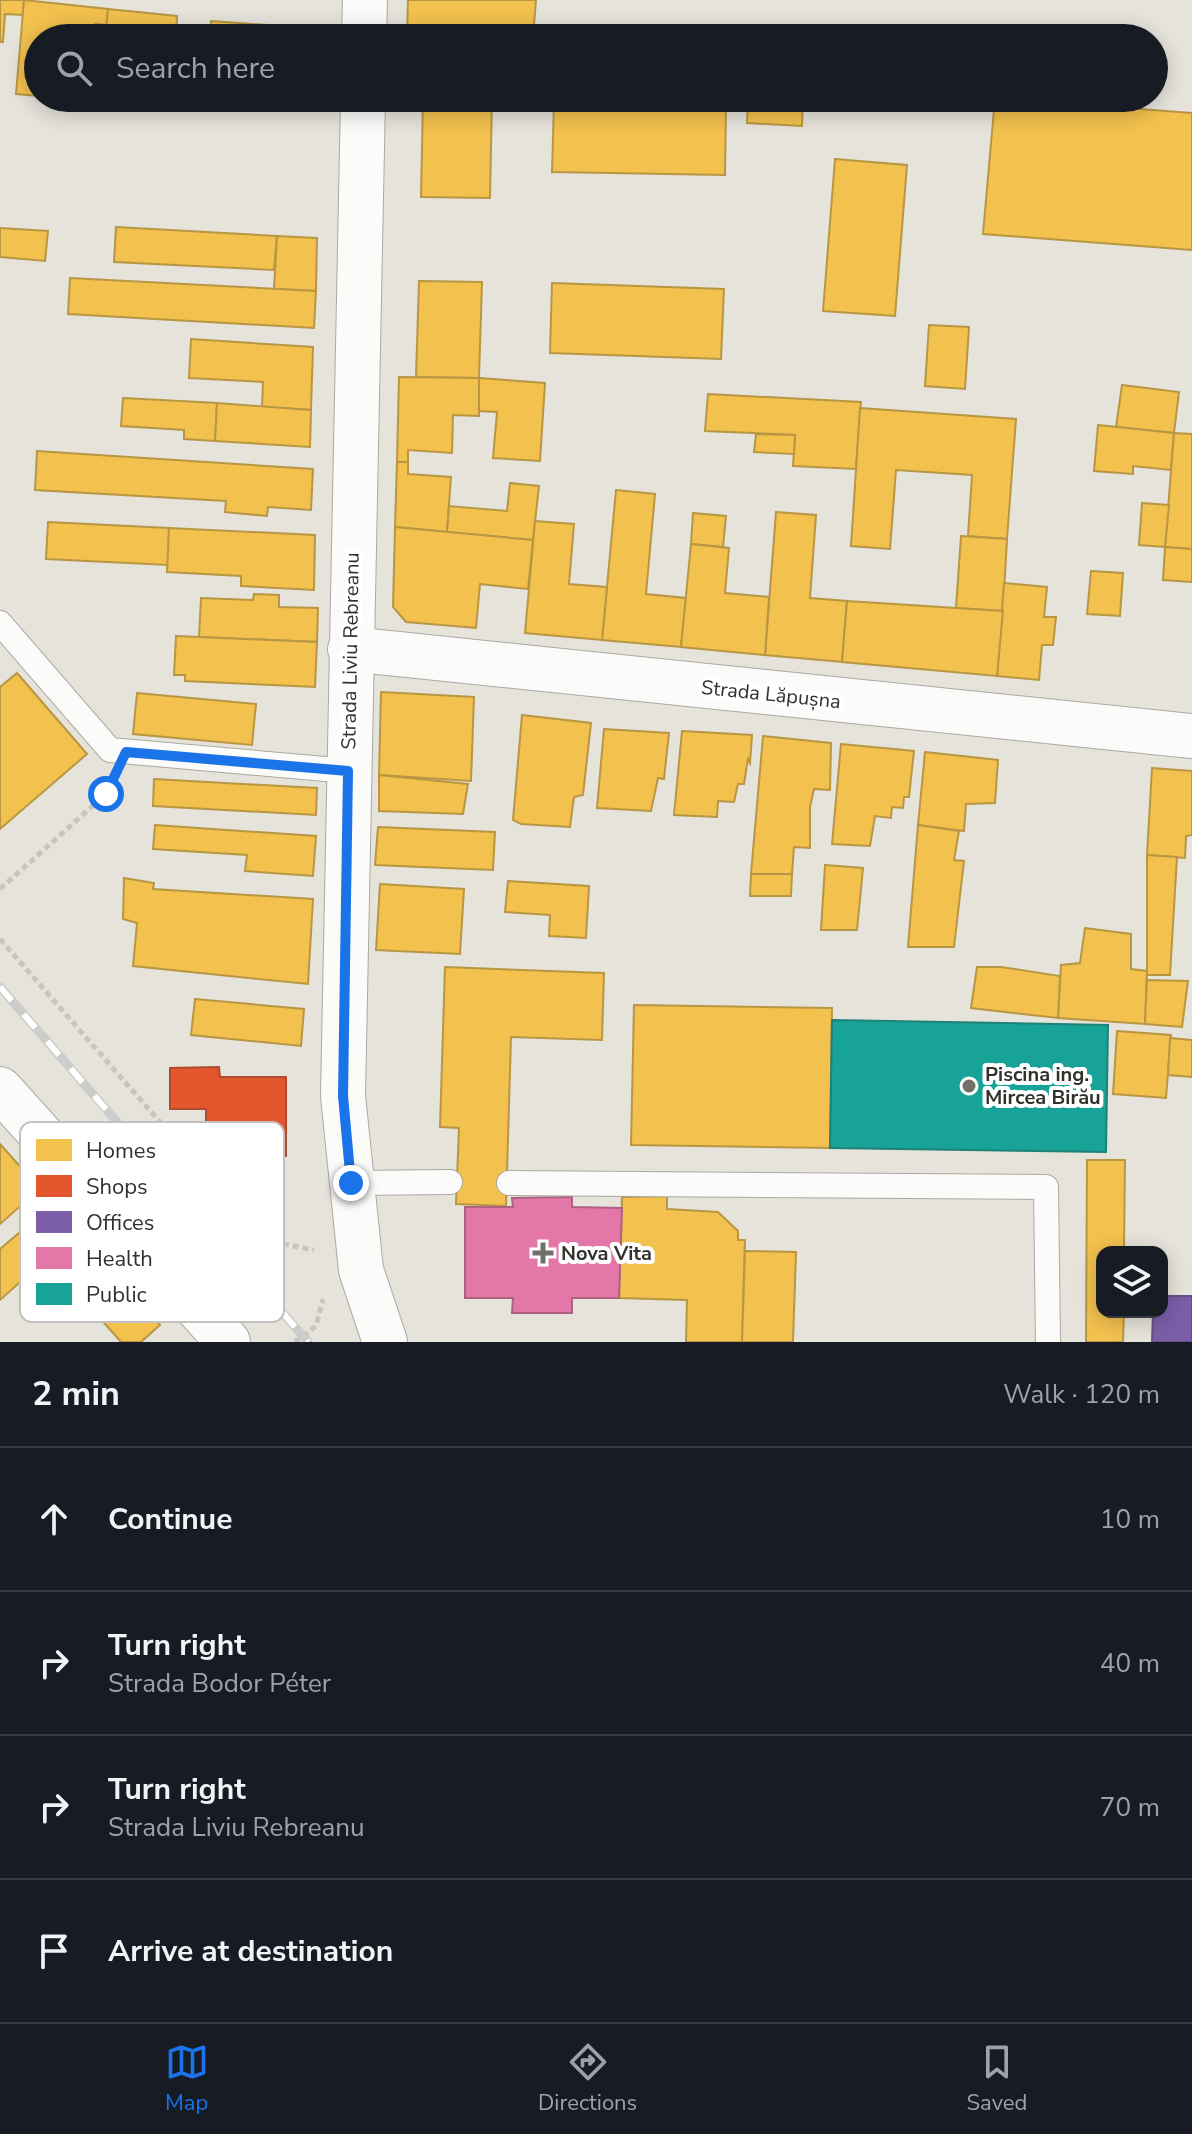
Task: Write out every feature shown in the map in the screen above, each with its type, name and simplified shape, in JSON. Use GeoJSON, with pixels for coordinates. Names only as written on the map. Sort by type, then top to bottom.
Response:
{"type":"FeatureCollection","features":[{"type":"Feature","properties":{"kind":"street"},"geometry":{"type":"LineString","coordinates":[[364,24],[365,0]]}},
{"type":"Feature","properties":{"kind":"street","name":"Strada Liviu Rebreanu"},"geometry":{"type":"LineString","coordinates":[[363,112],[343,1096],[361,1270],[385,1342]]}},
{"type":"Feature","properties":{"kind":"street","name":"Strada Lăpușna"},"geometry":{"type":"LineString","coordinates":[[350,649],[1192,736]]}},
{"type":"Feature","properties":{"kind":"street"},"geometry":{"type":"LineString","coordinates":[[0,1089],[30,1122]]}},
{"type":"Feature","properties":{"kind":"street"},"geometry":{"type":"LineString","coordinates":[[210,1322],[228,1342]]}},
{"type":"Feature","properties":{"kind":"lane"},"geometry":{"type":"LineString","coordinates":[[0,623],[110,750],[348,771]]}},
{"type":"Feature","properties":{"kind":"lane"},"geometry":{"type":"LineString","coordinates":[[351,1183],[450,1182]]}},
{"type":"Feature","properties":{"kind":"lane"},"geometry":{"type":"LineString","coordinates":[[509,1183],[1046,1187],[1048,1342]]}},
{"type":"Feature","properties":{"kind":"path"},"geometry":{"type":"LineString","coordinates":[[0,889],[106,794],[126,752]]}},
{"type":"Feature","properties":{"kind":"path"},"geometry":{"type":"LineString","coordinates":[[0,939],[160,1122]]}},
{"type":"Feature","properties":{"kind":"path"},"geometry":{"type":"LineString","coordinates":[[284,1244],[319,1251]]}},
{"type":"Feature","properties":{"kind":"path"},"geometry":{"type":"LineString","coordinates":[[295,1342],[316,1326],[323,1311],[324,1289]]}},
{"type":"Feature","properties":{"kind":"building: Homes"},"geometry":{"type":"Polygon","coordinates":[[[0,0],[24,0],[23,15],[5,14],[3,42],[0,42],[0,0]]]}},
{"type":"Feature","properties":{"kind":"building: Homes"},"geometry":{"type":"Polygon","coordinates":[[[24,0],[108,9],[107,24],[24,24],[24,95],[16,94],[24,0]]]}},
{"type":"Feature","properties":{"kind":"building: Homes"},"geometry":{"type":"Polygon","coordinates":[[[408,0],[536,0],[534,24],[407,24],[408,0]]]}},
{"type":"Feature","properties":{"kind":"building: Homes"},"geometry":{"type":"Polygon","coordinates":[[[108,9],[177,16],[177,24],[106,24],[108,9]]]}},
{"type":"Feature","properties":{"kind":"building: Homes"},"geometry":{"type":"Polygon","coordinates":[[[211,21],[253,24],[211,24],[211,21]]]}},
{"type":"Feature","properties":{"kind":"building: Homes"},"geometry":{"type":"Polygon","coordinates":[[[423,112],[492,112],[490,198],[421,197],[423,112]]]}},
{"type":"Feature","properties":{"kind":"building: Homes"},"geometry":{"type":"Polygon","coordinates":[[[554,112],[726,112],[725,175],[552,172],[554,112]]]}},
{"type":"Feature","properties":{"kind":"building: Homes"},"geometry":{"type":"Polygon","coordinates":[[[747,112],[802,112],[802,126],[747,123],[747,112]]]}},
{"type":"Feature","properties":{"kind":"building: Homes"},"geometry":{"type":"Polygon","coordinates":[[[994,112],[1192,113],[1192,250],[983,234],[994,112]]]}},
{"type":"Feature","properties":{"kind":"building: Homes"},"geometry":{"type":"Polygon","coordinates":[[[835,159],[907,165],[895,316],[823,311],[835,159]]]}},
{"type":"Feature","properties":{"kind":"building: Homes"},"geometry":{"type":"Polygon","coordinates":[[[116,227],[277,236],[274,270],[114,262],[116,227]]]}},
{"type":"Feature","properties":{"kind":"building: Homes"},"geometry":{"type":"Polygon","coordinates":[[[0,228],[48,231],[45,261],[0,257],[0,228]]]}},
{"type":"Feature","properties":{"kind":"building: Homes"},"geometry":{"type":"Polygon","coordinates":[[[277,236],[317,238],[316,291],[274,289],[277,236]]]}},
{"type":"Feature","properties":{"kind":"building: Homes"},"geometry":{"type":"Polygon","coordinates":[[[70,278],[316,291],[314,328],[68,314],[70,278]]]}},
{"type":"Feature","properties":{"kind":"building: Homes"},"geometry":{"type":"Polygon","coordinates":[[[419,281],[482,282],[479,378],[416,377],[419,281]]]}},
{"type":"Feature","properties":{"kind":"building: Homes"},"geometry":{"type":"Polygon","coordinates":[[[552,283],[724,289],[721,359],[550,353],[552,283]]]}},
{"type":"Feature","properties":{"kind":"building: Homes"},"geometry":{"type":"Polygon","coordinates":[[[929,325],[969,327],[965,389],[925,386],[929,325]]]}},
{"type":"Feature","properties":{"kind":"building: Homes"},"geometry":{"type":"Polygon","coordinates":[[[191,339],[313,347],[311,410],[262,407],[263,382],[189,378],[191,339]]]}},
{"type":"Feature","properties":{"kind":"building: Homes"},"geometry":{"type":"Polygon","coordinates":[[[399,377],[479,378],[479,416],[453,415],[452,453],[408,450],[408,462],[397,462],[399,377]]]}},
{"type":"Feature","properties":{"kind":"building: Homes"},"geometry":{"type":"Polygon","coordinates":[[[479,378],[545,383],[540,461],[493,458],[497,412],[479,411],[479,378]]]}},
{"type":"Feature","properties":{"kind":"building: Homes"},"geometry":{"type":"Polygon","coordinates":[[[1122,385],[1179,392],[1174,433],[1116,427],[1122,385]]]}},
{"type":"Feature","properties":{"kind":"building: Homes"},"geometry":{"type":"Polygon","coordinates":[[[708,394],[861,402],[856,469],[793,466],[795,435],[705,431],[708,394]]]}},
{"type":"Feature","properties":{"kind":"building: Homes"},"geometry":{"type":"Polygon","coordinates":[[[123,398],[217,403],[215,441],[184,439],[184,430],[121,426],[123,398]]]}},
{"type":"Feature","properties":{"kind":"building: Homes"},"geometry":{"type":"Polygon","coordinates":[[[217,403],[311,410],[310,447],[215,441],[217,403]]]}},
{"type":"Feature","properties":{"kind":"building: Homes"},"geometry":{"type":"Polygon","coordinates":[[[860,408],[1016,419],[1007,539],[968,536],[972,475],[896,470],[890,549],[851,546],[860,408]]]}},
{"type":"Feature","properties":{"kind":"building: Homes"},"geometry":{"type":"Polygon","coordinates":[[[1098,425],[1174,433],[1171,470],[1133,466],[1133,474],[1094,471],[1098,425]]]}},
{"type":"Feature","properties":{"kind":"building: Homes"},"geometry":{"type":"Polygon","coordinates":[[[1174,433],[1192,434],[1192,549],[1165,547],[1174,433]]]}},
{"type":"Feature","properties":{"kind":"building: Homes"},"geometry":{"type":"Polygon","coordinates":[[[756,434],[795,435],[794,454],[754,452],[756,434]]]}},
{"type":"Feature","properties":{"kind":"building: Homes"},"geometry":{"type":"Polygon","coordinates":[[[37,451],[313,469],[311,510],[268,507],[267,516],[225,512],[226,501],[35,490],[37,451]]]}},
{"type":"Feature","properties":{"kind":"building: Homes"},"geometry":{"type":"Polygon","coordinates":[[[397,462],[408,462],[408,474],[451,477],[447,532],[395,527],[397,462]]]}},
{"type":"Feature","properties":{"kind":"building: Homes"},"geometry":{"type":"Polygon","coordinates":[[[510,483],[539,486],[533,540],[447,532],[449,506],[507,511],[510,483]]]}},
{"type":"Feature","properties":{"kind":"building: Homes"},"geometry":{"type":"Polygon","coordinates":[[[616,490],[655,494],[646,594],[686,598],[681,647],[602,640],[616,490]]]}},
{"type":"Feature","properties":{"kind":"building: Homes"},"geometry":{"type":"Polygon","coordinates":[[[1142,503],[1169,505],[1165,547],[1139,545],[1142,503]]]}},
{"type":"Feature","properties":{"kind":"building: Homes"},"geometry":{"type":"Polygon","coordinates":[[[776,512],[816,515],[810,598],[847,601],[842,662],[765,655],[776,512]]]}},
{"type":"Feature","properties":{"kind":"building: Homes"},"geometry":{"type":"Polygon","coordinates":[[[693,513],[726,516],[723,547],[691,544],[693,513]]]}},
{"type":"Feature","properties":{"kind":"building: Homes"},"geometry":{"type":"Polygon","coordinates":[[[535,521],[574,524],[569,584],[607,587],[602,640],[525,633],[535,521]]]}},
{"type":"Feature","properties":{"kind":"building: Homes"},"geometry":{"type":"Polygon","coordinates":[[[48,522],[169,528],[168,565],[46,559],[48,522]]]}},
{"type":"Feature","properties":{"kind":"building: Homes"},"geometry":{"type":"Polygon","coordinates":[[[395,527],[533,540],[528,589],[480,584],[476,628],[406,622],[393,607],[395,527]]]}},
{"type":"Feature","properties":{"kind":"building: Homes"},"geometry":{"type":"Polygon","coordinates":[[[169,528],[315,535],[314,590],[241,586],[241,576],[167,572],[169,528]]]}},
{"type":"Feature","properties":{"kind":"building: Homes"},"geometry":{"type":"Polygon","coordinates":[[[961,536],[1007,539],[1003,611],[956,608],[961,536]]]}},
{"type":"Feature","properties":{"kind":"building: Homes"},"geometry":{"type":"Polygon","coordinates":[[[691,544],[729,548],[725,593],[769,597],[765,655],[681,647],[691,544]]]}},
{"type":"Feature","properties":{"kind":"building: Homes"},"geometry":{"type":"Polygon","coordinates":[[[1165,547],[1192,549],[1192,582],[1163,580],[1165,547]]]}},
{"type":"Feature","properties":{"kind":"building: Homes"},"geometry":{"type":"Polygon","coordinates":[[[1091,571],[1123,573],[1120,616],[1087,614],[1091,571]]]}},
{"type":"Feature","properties":{"kind":"building: Homes"},"geometry":{"type":"Polygon","coordinates":[[[1004,583],[1047,587],[1044,617],[1056,617],[1053,645],[1042,645],[1039,680],[997,676],[1004,583]]]}},
{"type":"Feature","properties":{"kind":"building: Homes"},"geometry":{"type":"Polygon","coordinates":[[[254,594],[279,595],[279,607],[318,608],[317,642],[199,637],[201,598],[253,600],[254,594]]]}},
{"type":"Feature","properties":{"kind":"building: Homes"},"geometry":{"type":"Polygon","coordinates":[[[847,601],[1003,611],[997,676],[842,662],[847,601]]]}},
{"type":"Feature","properties":{"kind":"building: Homes"},"geometry":{"type":"Polygon","coordinates":[[[176,636],[317,642],[315,687],[185,681],[185,675],[174,675],[176,636]]]}},
{"type":"Feature","properties":{"kind":"building: Homes"},"geometry":{"type":"Polygon","coordinates":[[[17,673],[87,754],[0,829],[0,687],[17,673]]]}},
{"type":"Feature","properties":{"kind":"building: Homes"},"geometry":{"type":"Polygon","coordinates":[[[381,692],[474,697],[471,781],[379,775],[381,692]]]}},
{"type":"Feature","properties":{"kind":"building: Homes"},"geometry":{"type":"Polygon","coordinates":[[[137,693],[256,704],[252,745],[133,734],[137,693]]]}},
{"type":"Feature","properties":{"kind":"building: Homes"},"geometry":{"type":"Polygon","coordinates":[[[522,715],[591,723],[583,795],[574,797],[570,827],[521,824],[513,820],[522,715]]]}},
{"type":"Feature","properties":{"kind":"building: Homes"},"geometry":{"type":"Polygon","coordinates":[[[604,729],[669,733],[664,779],[658,778],[651,811],[597,808],[604,729]]]}},
{"type":"Feature","properties":{"kind":"building: Homes"},"geometry":{"type":"Polygon","coordinates":[[[682,731],[752,735],[750,763],[748,759],[744,784],[738,784],[734,802],[718,801],[717,817],[674,815],[682,731]]]}},
{"type":"Feature","properties":{"kind":"building: Homes"},"geometry":{"type":"Polygon","coordinates":[[[763,736],[831,743],[830,790],[814,789],[810,807],[810,848],[794,847],[792,874],[751,874],[763,736]]]}},
{"type":"Feature","properties":{"kind":"building: Homes"},"geometry":{"type":"Polygon","coordinates":[[[841,744],[914,751],[909,797],[904,797],[903,808],[892,807],[891,818],[875,816],[870,846],[832,844],[841,744]]]}},
{"type":"Feature","properties":{"kind":"building: Homes"},"geometry":{"type":"Polygon","coordinates":[[[925,752],[998,760],[995,803],[966,804],[964,831],[918,825],[925,752]]]}},
{"type":"Feature","properties":{"kind":"building: Homes"},"geometry":{"type":"Polygon","coordinates":[[[1152,768],[1192,771],[1192,835],[1186,836],[1185,858],[1147,855],[1152,768]]]}},
{"type":"Feature","properties":{"kind":"building: Homes"},"geometry":{"type":"Polygon","coordinates":[[[379,775],[468,784],[463,814],[379,811],[379,775]]]}},
{"type":"Feature","properties":{"kind":"building: Homes"},"geometry":{"type":"Polygon","coordinates":[[[154,779],[317,788],[316,815],[153,806],[154,779]]]}},
{"type":"Feature","properties":{"kind":"building: Homes"},"geometry":{"type":"Polygon","coordinates":[[[155,825],[316,836],[313,876],[245,871],[247,855],[153,849],[155,825]]]}},
{"type":"Feature","properties":{"kind":"building: Homes"},"geometry":{"type":"Polygon","coordinates":[[[918,825],[959,831],[954,860],[964,861],[954,947],[908,947],[918,825]]]}},
{"type":"Feature","properties":{"kind":"building: Homes"},"geometry":{"type":"Polygon","coordinates":[[[378,827],[495,832],[493,870],[375,865],[378,827]]]}},
{"type":"Feature","properties":{"kind":"building: Homes"},"geometry":{"type":"Polygon","coordinates":[[[1147,855],[1177,857],[1170,975],[1147,975],[1147,855]]]}},
{"type":"Feature","properties":{"kind":"building: Homes"},"geometry":{"type":"Polygon","coordinates":[[[825,865],[863,868],[857,930],[821,930],[825,865]]]}},
{"type":"Feature","properties":{"kind":"building: Homes"},"geometry":{"type":"Polygon","coordinates":[[[751,874],[792,874],[791,896],[750,896],[751,874]]]}},
{"type":"Feature","properties":{"kind":"building: Homes"},"geometry":{"type":"Polygon","coordinates":[[[124,878],[154,883],[153,889],[313,899],[308,984],[133,966],[137,923],[123,919],[124,878]]]}},
{"type":"Feature","properties":{"kind":"building: Homes"},"geometry":{"type":"Polygon","coordinates":[[[508,881],[589,886],[586,938],[549,936],[550,915],[505,912],[508,881]]]}},
{"type":"Feature","properties":{"kind":"building: Homes"},"geometry":{"type":"Polygon","coordinates":[[[380,884],[464,889],[460,954],[376,950],[380,884]]]}},
{"type":"Feature","properties":{"kind":"building: Homes"},"geometry":{"type":"Polygon","coordinates":[[[1085,928],[1131,934],[1131,969],[1147,971],[1145,1024],[1058,1018],[1061,965],[1080,963],[1085,928]]]}},
{"type":"Feature","properties":{"kind":"building: Homes"},"geometry":{"type":"Polygon","coordinates":[[[445,967],[604,973],[602,1040],[511,1037],[506,1206],[456,1204],[459,1128],[440,1127],[445,967]]]}},
{"type":"Feature","properties":{"kind":"building: Homes"},"geometry":{"type":"Polygon","coordinates":[[[977,967],[1001,967],[1060,976],[1058,1018],[971,1008],[977,967]]]}},
{"type":"Feature","properties":{"kind":"building: Homes"},"geometry":{"type":"Polygon","coordinates":[[[1147,980],[1188,981],[1182,1027],[1145,1024],[1147,980]]]}},
{"type":"Feature","properties":{"kind":"building: Homes"},"geometry":{"type":"Polygon","coordinates":[[[195,999],[304,1009],[301,1046],[191,1035],[195,999]]]}},
{"type":"Feature","properties":{"kind":"building: Homes"},"geometry":{"type":"Polygon","coordinates":[[[634,1005],[832,1008],[830,1148],[631,1145],[634,1005]]]}},
{"type":"Feature","properties":{"kind":"building: Homes"},"geometry":{"type":"Polygon","coordinates":[[[1117,1031],[1171,1035],[1166,1098],[1113,1094],[1117,1031]]]}},
{"type":"Feature","properties":{"kind":"building: Homes"},"geometry":{"type":"Polygon","coordinates":[[[1170,1038],[1192,1040],[1192,1077],[1168,1075],[1170,1038]]]}},
{"type":"Feature","properties":{"kind":"building: Homes"},"geometry":{"type":"Polygon","coordinates":[[[0,1144],[20,1166],[20,1206],[0,1224],[0,1144]]]}},
{"type":"Feature","properties":{"kind":"building: Homes"},"geometry":{"type":"Polygon","coordinates":[[[1087,1160],[1125,1160],[1124,1246],[1096,1246],[1096,1318],[1124,1318],[1123,1342],[1086,1342],[1087,1160]]]}},
{"type":"Feature","properties":{"kind":"building: Homes"},"geometry":{"type":"Polygon","coordinates":[[[667,1196],[667,1209],[718,1212],[738,1231],[738,1240],[745,1240],[742,1342],[686,1342],[687,1300],[619,1298],[622,1197],[667,1196]]]}},
{"type":"Feature","properties":{"kind":"building: Homes"},"geometry":{"type":"Polygon","coordinates":[[[20,1232],[20,1282],[0,1300],[0,1249],[20,1232]]]}},
{"type":"Feature","properties":{"kind":"building: Homes"},"geometry":{"type":"Polygon","coordinates":[[[745,1251],[796,1252],[793,1342],[742,1342],[745,1251]]]}},
{"type":"Feature","properties":{"kind":"building: Homes"},"geometry":{"type":"Polygon","coordinates":[[[103,1322],[157,1322],[160,1325],[141,1342],[121,1342],[103,1322]]]}},
{"type":"Feature","properties":{"kind":"building: Shops"},"geometry":{"type":"Polygon","coordinates":[[[219,1067],[220,1077],[286,1077],[286,1156],[284,1122],[206,1122],[206,1109],[170,1109],[170,1068],[219,1067]]]}},
{"type":"Feature","properties":{"kind":"building: Offices"},"geometry":{"type":"Polygon","coordinates":[[[1168,1296],[1192,1296],[1192,1342],[1152,1342],[1153,1318],[1168,1318],[1168,1296]]]}},
{"type":"Feature","properties":{"kind":"building: Health","name":"Nova Vita"},"geometry":{"type":"Polygon","coordinates":[[[572,1197],[572,1207],[622,1208],[619,1298],[572,1298],[572,1313],[512,1313],[513,1298],[465,1298],[465,1207],[513,1207],[512,1198],[572,1197]]]}},
{"type":"Feature","properties":{"kind":"building: Public","name":"Piscina ing. Mircea Birău"},"geometry":{"type":"Polygon","coordinates":[[[832,1020],[1108,1025],[1106,1152],[830,1148],[832,1020]]]}},
{"type":"Feature","properties":{"kind":"railway"},"geometry":{"type":"LineString","coordinates":[[0,987],[117,1122]]}},
{"type":"Feature","properties":{"kind":"railway"},"geometry":{"type":"LineString","coordinates":[[284,1314],[308,1342]]}},
{"type":"Feature","properties":{"kind":"place","name":"Piscina ing. Mircea Birău"},"geometry":{"type":"Point","coordinates":[969,1086]}},
{"type":"Feature","properties":{"kind":"place","name":"Nova Vita"},"geometry":{"type":"Point","coordinates":[543,1253]}},
{"type":"Feature","properties":{"kind":"route"},"geometry":{"type":"LineString","coordinates":[[106,794],[126,752],[348,771],[343,1096],[351,1183]]}}]}
